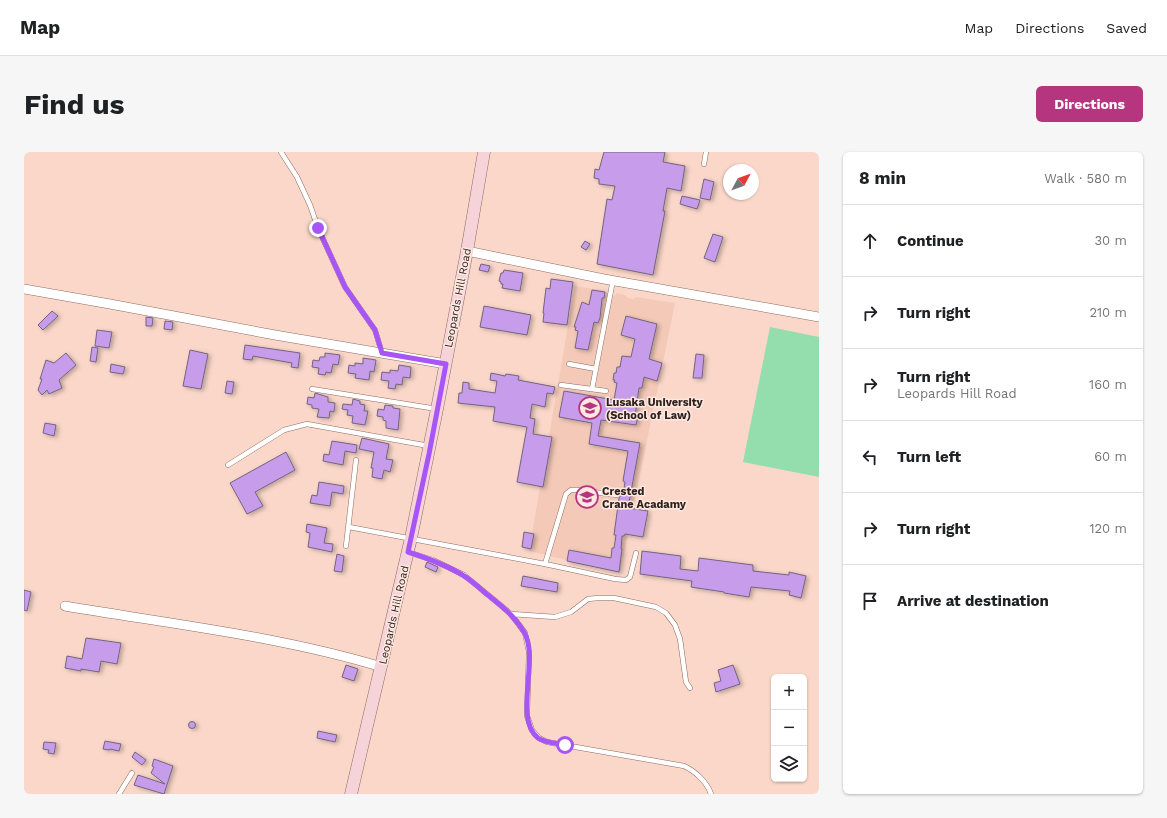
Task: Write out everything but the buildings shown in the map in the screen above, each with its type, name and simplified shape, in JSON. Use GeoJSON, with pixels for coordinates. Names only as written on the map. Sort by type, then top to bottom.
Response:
{"type":"FeatureCollection","features":[{"type":"Feature","properties":{"kind":"main road","name":"Leopards Hill Road"},"geometry":{"type":"LineString","coordinates":[[351,794],[412,538],[446,364],[484,152]]}},
{"type":"Feature","properties":{"kind":"street"},"geometry":{"type":"LineString","coordinates":[[467,251],[613,280],[819,317]]}},
{"type":"Feature","properties":{"kind":"street"},"geometry":{"type":"LineString","coordinates":[[24,289],[446,364]]}},
{"type":"Feature","properties":{"kind":"street"},"geometry":{"type":"LineString","coordinates":[[65,606],[298,646],[353,658],[382,667]]}},
{"type":"Feature","properties":{"kind":"lane"},"geometry":{"type":"LineString","coordinates":[[281,152],[297,177],[345,287],[375,330],[382,353]]}},
{"type":"Feature","properties":{"kind":"lane"},"geometry":{"type":"LineString","coordinates":[[704,164],[706,152]]}},
{"type":"Feature","properties":{"kind":"lane"},"geometry":{"type":"LineString","coordinates":[[592,390],[613,280]]}},
{"type":"Feature","properties":{"kind":"lane"},"geometry":{"type":"LineString","coordinates":[[569,364],[596,369]]}},
{"type":"Feature","properties":{"kind":"lane"},"geometry":{"type":"LineString","coordinates":[[561,385],[606,391]]}},
{"type":"Feature","properties":{"kind":"lane"},"geometry":{"type":"LineString","coordinates":[[312,388],[437,409]]}},
{"type":"Feature","properties":{"kind":"lane"},"geometry":{"type":"LineString","coordinates":[[228,465],[284,430],[307,424],[430,446]]}},
{"type":"Feature","properties":{"kind":"lane"},"geometry":{"type":"LineString","coordinates":[[346,546],[356,460]]}},
{"type":"Feature","properties":{"kind":"lane"},"geometry":{"type":"LineString","coordinates":[[545,564],[566,494],[570,490],[617,495]]}},
{"type":"Feature","properties":{"kind":"lane"},"geometry":{"type":"LineString","coordinates":[[349,527],[545,564],[615,580],[626,580],[630,577],[636,553]]}},
{"type":"Feature","properties":{"kind":"lane"},"geometry":{"type":"LineString","coordinates":[[408,552],[433,560],[464,576],[511,614],[525,633],[529,652],[527,716],[532,730],[538,738],[547,742],[684,766],[692,770],[697,775],[711,794]]}},
{"type":"Feature","properties":{"kind":"lane"},"geometry":{"type":"LineString","coordinates":[[511,614],[555,617],[571,612],[588,599],[598,598],[614,598],[656,607],[666,613],[675,625],[680,639],[686,682],[690,688]]}},
{"type":"Feature","properties":{"kind":"lane"},"geometry":{"type":"LineString","coordinates":[[119,794],[132,773]]}},
{"type":"Feature","properties":{"kind":"shaded area"},"geometry":{"type":"Polygon","coordinates":[[[575,286],[605,291],[608,295],[614,296],[617,293],[633,299],[636,297],[675,303],[620,573],[529,551],[575,286]]]}},
{"type":"Feature","properties":{"kind":"green space"},"geometry":{"type":"Polygon","coordinates":[[[770,327],[819,337],[819,477],[743,462],[770,327]]]}},
{"type":"Feature","properties":{"kind":"place","name":"Lusaka University (School of Law)"},"geometry":{"type":"Point","coordinates":[590,408]}},
{"type":"Feature","properties":{"kind":"place","name":"Crested Crane Acadamy"},"geometry":{"type":"Point","coordinates":[587,497]}},
{"type":"Feature","properties":{"kind":"route"},"geometry":{"type":"LineString","coordinates":[[318,228],[345,287],[375,330],[382,353],[446,364],[408,552],[433,560],[464,576],[511,614],[525,633],[527,640],[529,652],[527,716],[532,730],[538,738],[547,742],[565,745]]}}]}
